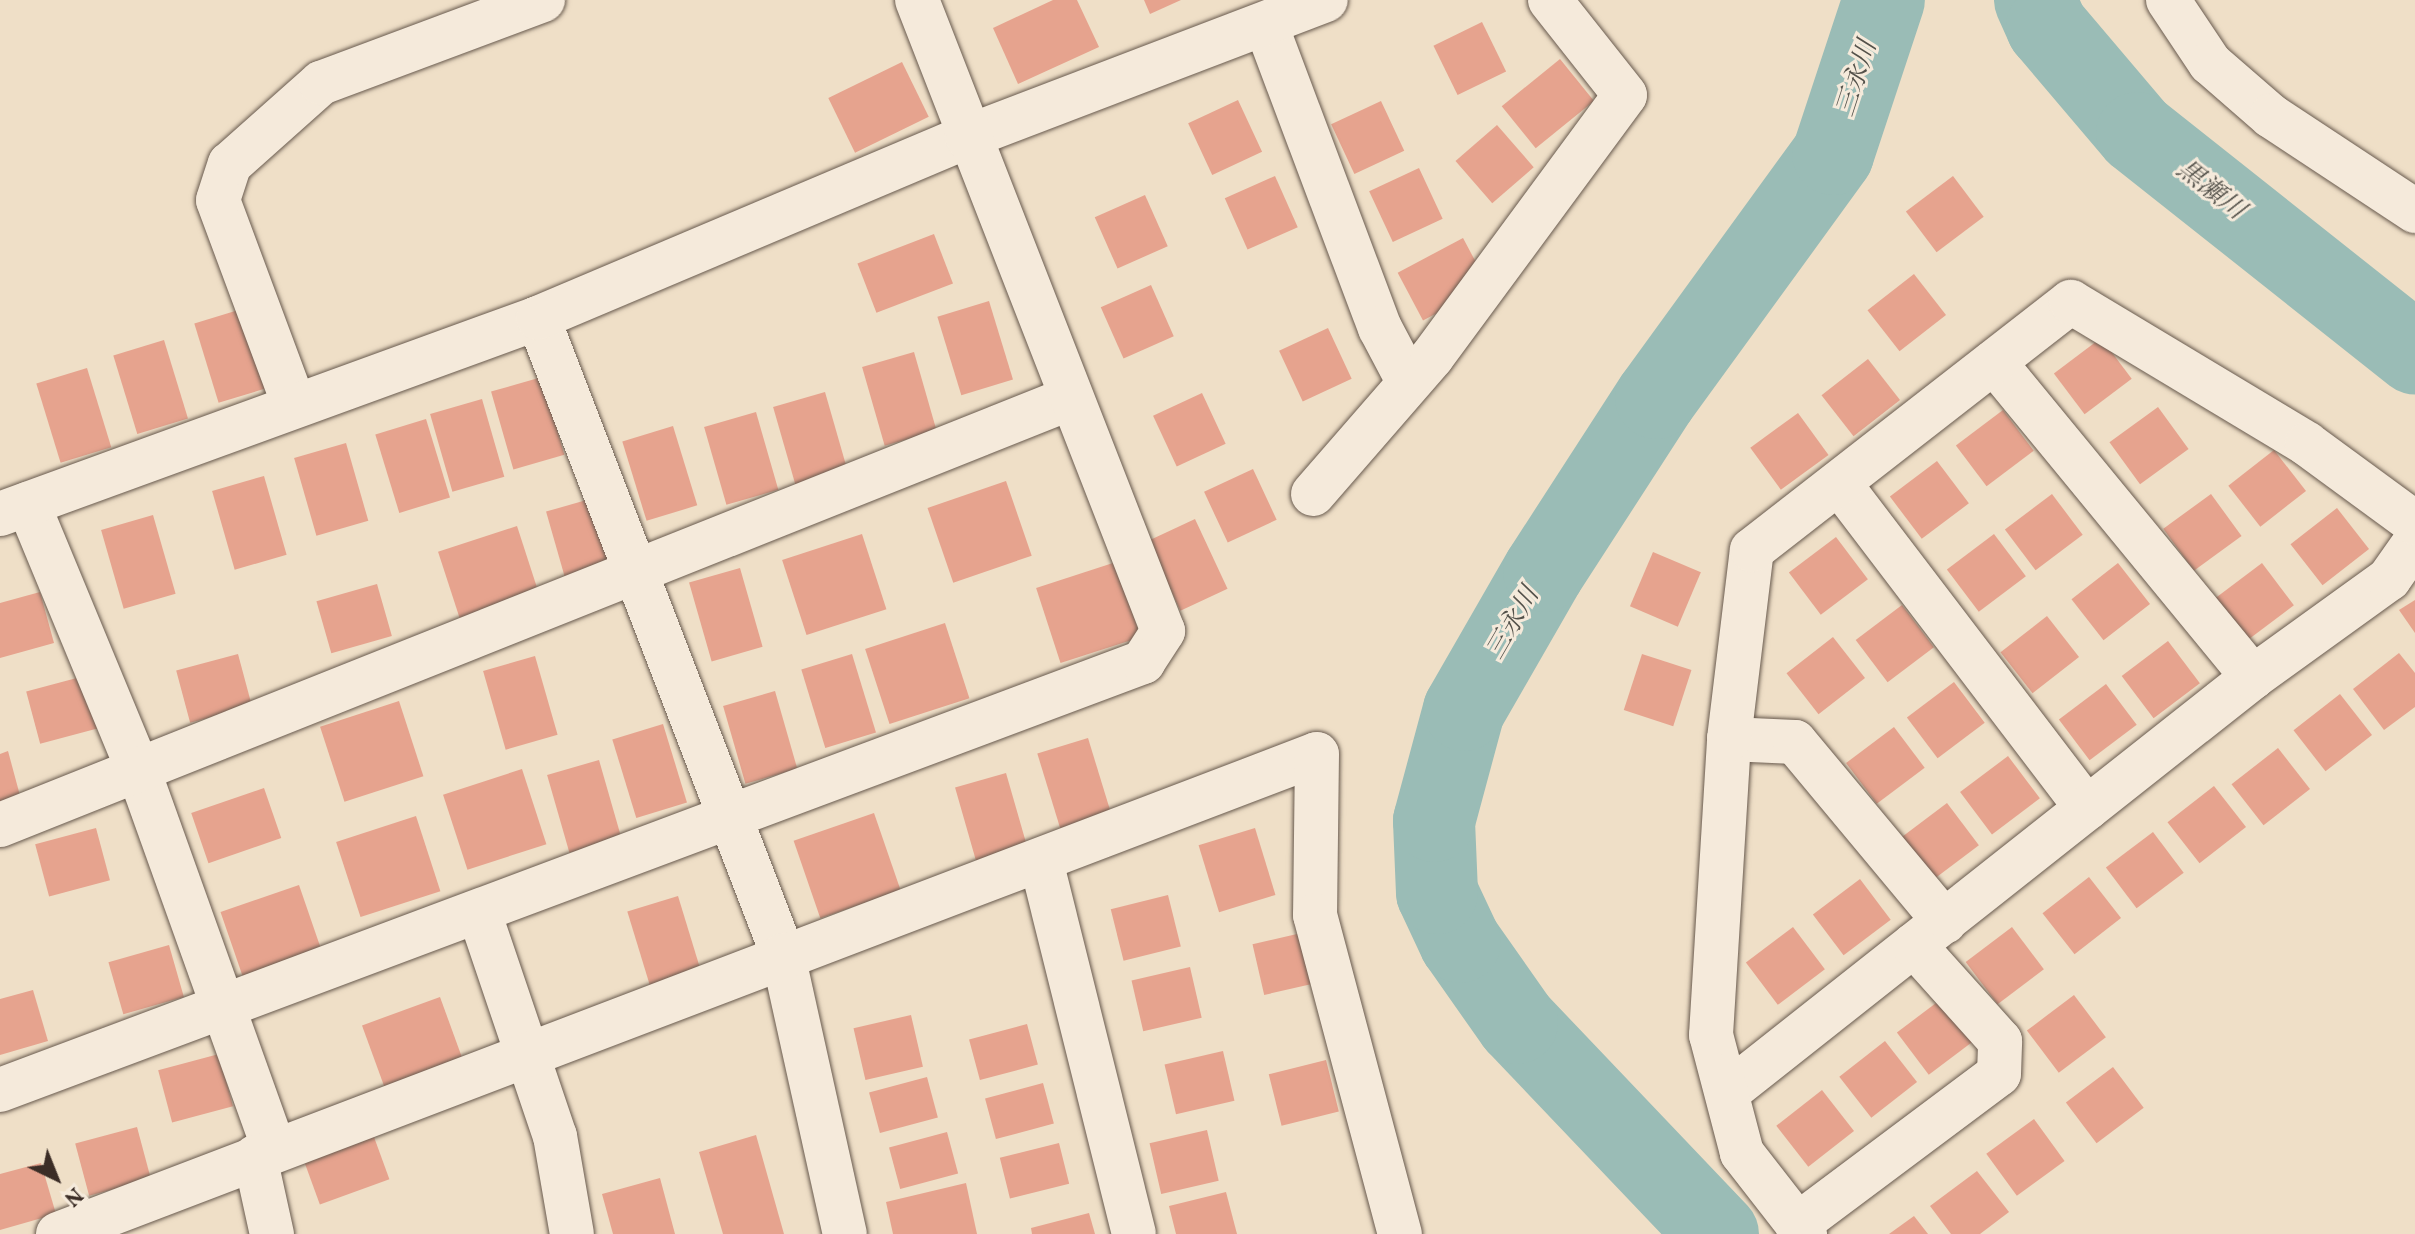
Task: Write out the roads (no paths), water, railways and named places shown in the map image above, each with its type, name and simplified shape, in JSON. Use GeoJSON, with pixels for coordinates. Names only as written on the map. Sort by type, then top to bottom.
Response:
{"type":"FeatureCollection","features":[{"type":"Feature","properties":{"kind":"street"},"geometry":{"type":"LineString","coordinates":[[293,402],[218,200],[230,164],[321,83],[543,0]]}},
{"type":"Feature","properties":{"kind":"street"},"geometry":{"type":"LineString","coordinates":[[0,1090],[1143,662],[1163,631],[967,137],[917,0]]}},
{"type":"Feature","properties":{"kind":"street"},"geometry":{"type":"LineString","coordinates":[[272,1234],[264,1153],[223,1008],[138,769],[14,509],[293,402],[538,318],[967,137],[1326,0]]}},
{"type":"Feature","properties":{"kind":"street"},"geometry":{"type":"LineString","coordinates":[[1313,494],[1408,381],[1625,95],[1550,0]]}},
{"type":"Feature","properties":{"kind":"street"},"geometry":{"type":"LineString","coordinates":[[2168,0],[2210,63],[2261,108],[2406,190]]}},
{"type":"Feature","properties":{"kind":"street"},"geometry":{"type":"LineString","coordinates":[[1266,25],[1380,328],[1408,381]]}},
{"type":"Feature","properties":{"kind":"street"},"geometry":{"type":"LineString","coordinates":[[1729,739],[1795,742],[1929,933],[2000,1041],[1999,1074],[1801,1230],[1742,1153],[1729,1091],[1711,1035],[1729,739],[1752,550],[2071,302],[2307,444],[2415,523]]}},
{"type":"Feature","properties":{"kind":"street"},"geometry":{"type":"LineString","coordinates":[[538,318],[735,816],[783,955],[845,1234]]}},
{"type":"Feature","properties":{"kind":"street"},"geometry":{"type":"LineString","coordinates":[[1994,362],[2253,677]]}},
{"type":"Feature","properties":{"kind":"street"},"geometry":{"type":"LineString","coordinates":[[0,825],[1071,398]]}},
{"type":"Feature","properties":{"kind":"street"},"geometry":{"type":"LineString","coordinates":[[1839,483],[2087,808]]}},
{"type":"Feature","properties":{"kind":"street"},"geometry":{"type":"LineString","coordinates":[[1729,1091],[2253,677],[2389,579],[2415,542]]}},
{"type":"Feature","properties":{"kind":"street"},"geometry":{"type":"LineString","coordinates":[[58,1234],[527,1052],[1041,861],[1317,754],[1315,915],[1400,1234]]}},
{"type":"Feature","properties":{"kind":"street"},"geometry":{"type":"LineString","coordinates":[[1041,861],[1134,1234]]}},
{"type":"Feature","properties":{"kind":"street"},"geometry":{"type":"LineString","coordinates":[[479,912],[555,1136],[572,1234]]}},
{"type":"Feature","properties":{"kind":"waterway","name":"三永川"},"geometry":{"type":"LineString","coordinates":[[1718,1234],[1517,1023],[1460,942],[1437,893],[1434,821],[1464,710],[1544,571],[1656,398],[1833,154],[1884,0]]}},
{"type":"Feature","properties":{"kind":"waterway","name":"黒瀬川"},"geometry":{"type":"LineString","coordinates":[[2035,0],[2047,27],[2137,133],[2415,353]]}}]}
